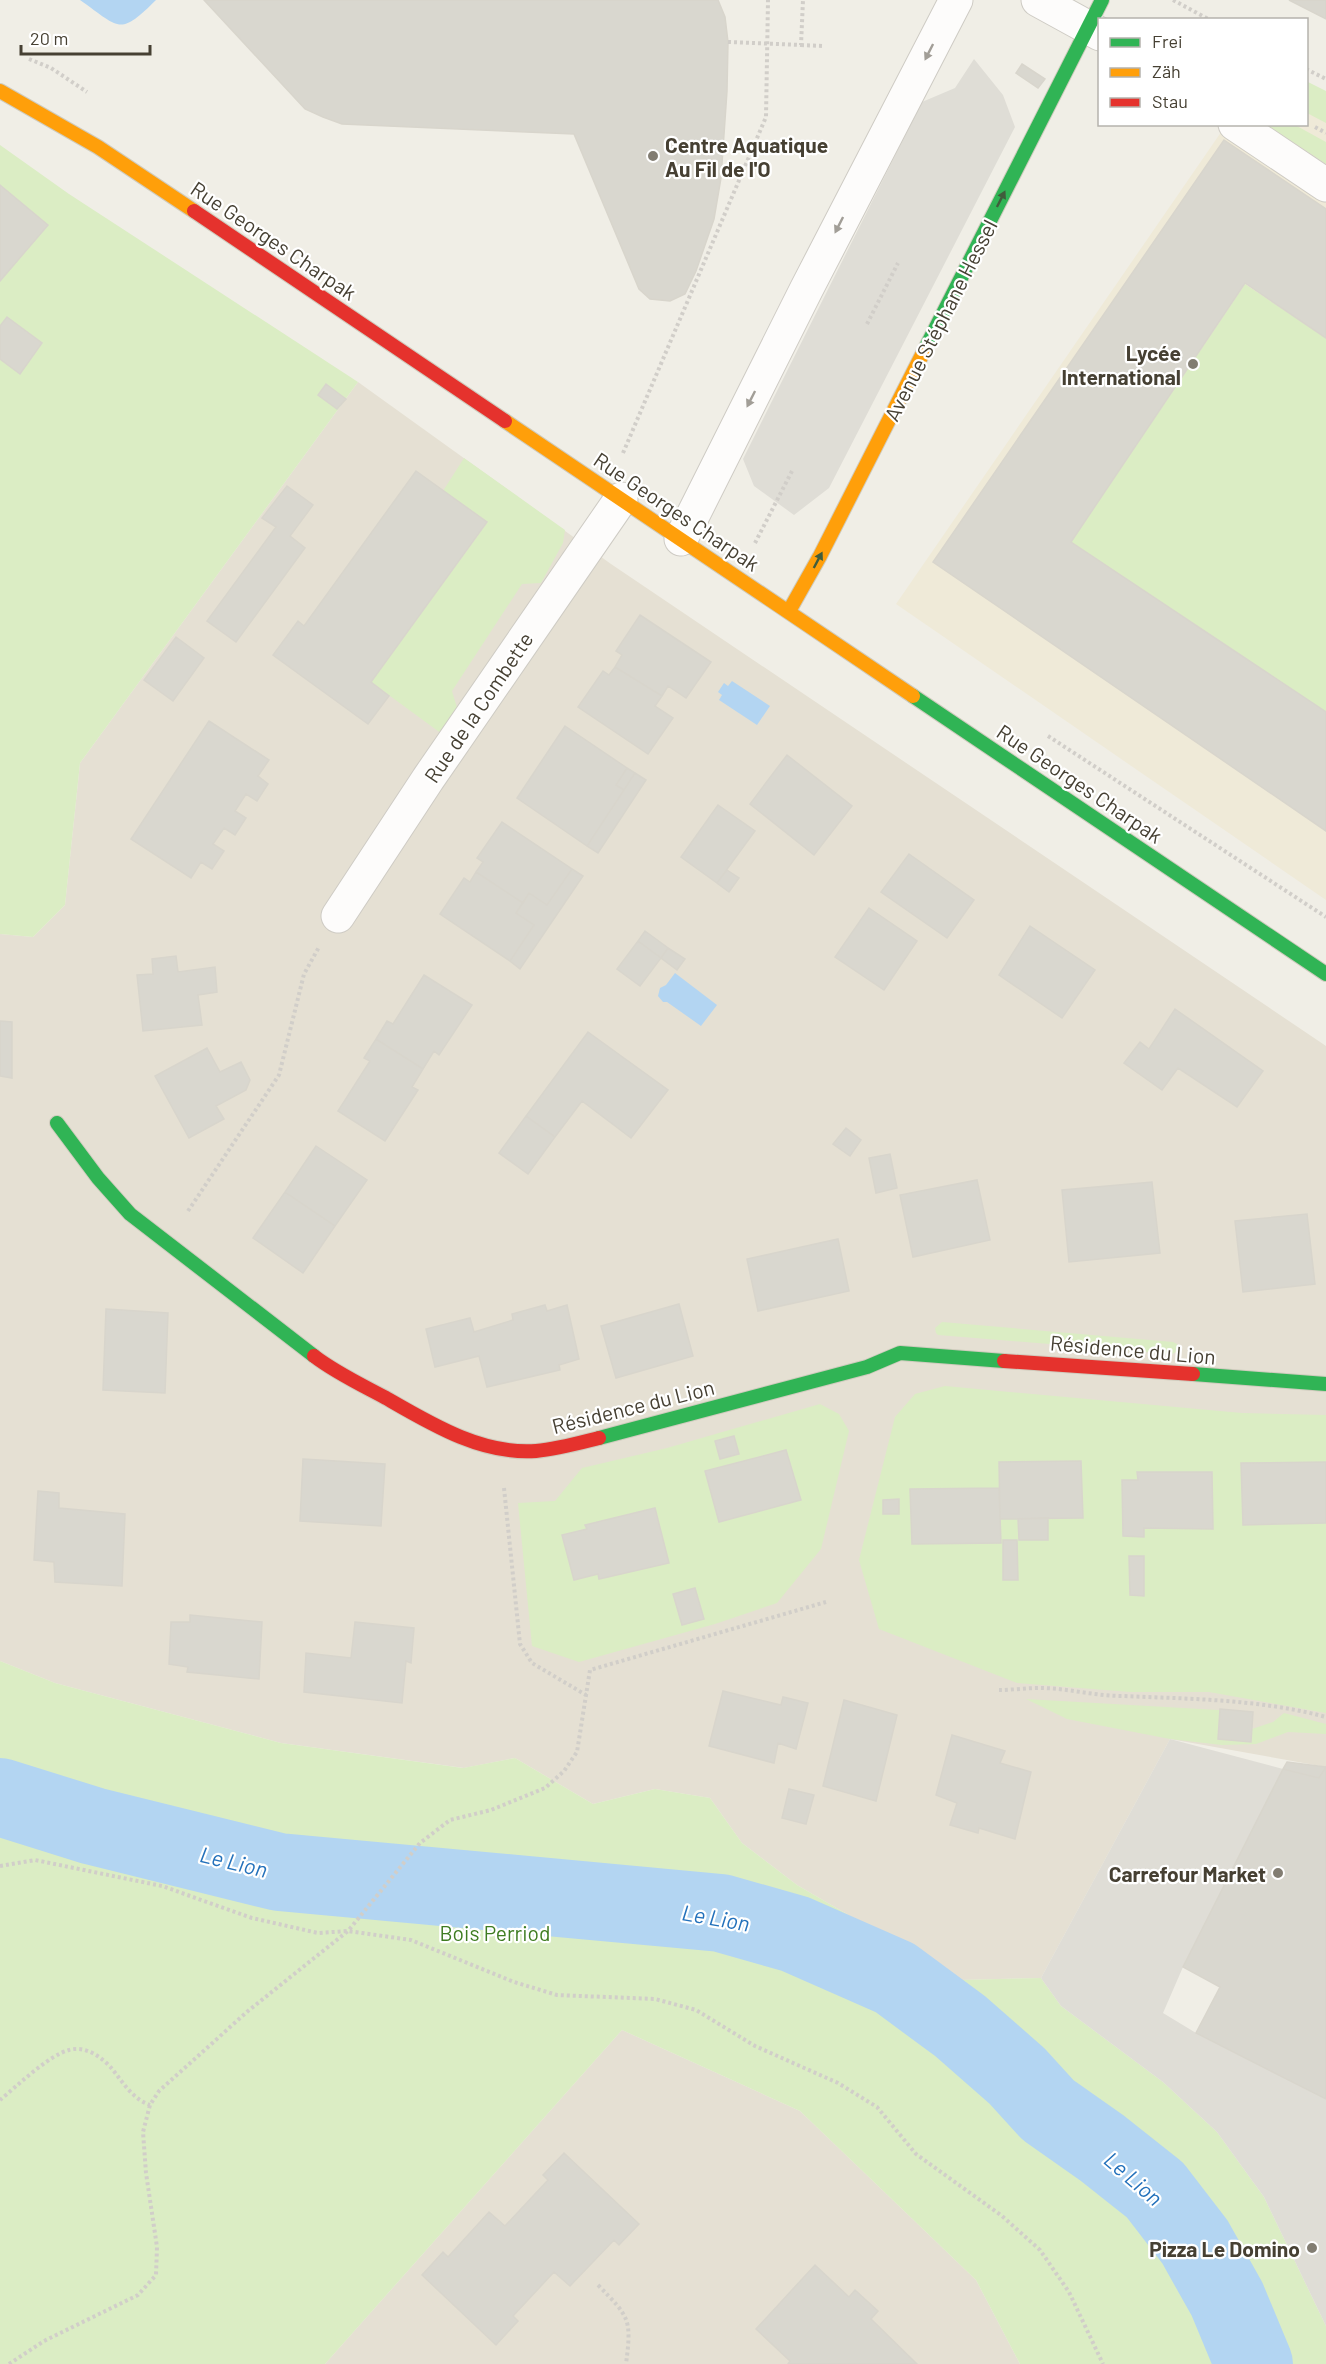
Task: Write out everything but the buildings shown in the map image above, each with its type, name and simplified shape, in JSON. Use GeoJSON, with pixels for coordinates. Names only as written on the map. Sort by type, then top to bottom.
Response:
{"type":"FeatureCollection","features":[{"type":"Feature","properties":{"kind":"street"},"geometry":{"type":"LineString","coordinates":[[681,539],[956,0]]}},
{"type":"Feature","properties":{"kind":"street","name":"Avenue Stéphane Hessel"},"geometry":{"type":"LineString","coordinates":[[789,611],[820,556],[1096,20],[1038,0]]}},
{"type":"Feature","properties":{"kind":"street","name":"Rue Georges Charpak"},"geometry":{"type":"LineString","coordinates":[[0,91],[98,147],[1326,974]]}},
{"type":"Feature","properties":{"kind":"street"},"geometry":{"type":"LineString","coordinates":[[1238,126],[1326,185]]}},
{"type":"Feature","properties":{"kind":"street","name":"Rue de la Combette"},"geometry":{"type":"LineString","coordinates":[[338,916],[428,779],[621,499]]}},
{"type":"Feature","properties":{"kind":"street","name":"Résidence du Lion"},"geometry":{"type":"LineString","coordinates":[[57,1123],[98,1178],[130,1214],[322,1362],[430,1423],[462,1438],[509,1450],[567,1446],[867,1367],[900,1353],[1326,1384]]}},
{"type":"Feature","properties":{"kind":"path"},"geometry":{"type":"LineString","coordinates":[[622,453],[766,117],[768,0]]}},
{"type":"Feature","properties":{"kind":"path"},"geometry":{"type":"LineString","coordinates":[[801,45],[803,0]]}},
{"type":"Feature","properties":{"kind":"path"},"geometry":{"type":"LineString","coordinates":[[1173,0],[1206,18]]}},
{"type":"Feature","properties":{"kind":"path"},"geometry":{"type":"LineString","coordinates":[[728,42],[824,46]]}},
{"type":"Feature","properties":{"kind":"path"},"geometry":{"type":"LineString","coordinates":[[1308,70],[1326,79]]}},
{"type":"Feature","properties":{"kind":"path"},"geometry":{"type":"LineString","coordinates":[[867,324],[898,263]]}},
{"type":"Feature","properties":{"kind":"path"},"geometry":{"type":"LineString","coordinates":[[164,1242],[279,1075],[304,974],[338,916]]}},
{"type":"Feature","properties":{"kind":"path"},"geometry":{"type":"LineString","coordinates":[[509,1450],[504,1488],[520,1644],[532,1663],[586,1695]]}},
{"type":"Feature","properties":{"kind":"path"},"geometry":{"type":"LineString","coordinates":[[9,2364],[44,2341],[138,2295],[156,2275],[157,2247],[146,2173],[143,2132],[150,2105],[159,2091],[249,2011],[348,1931],[420,1843],[450,1820],[491,1810],[544,1788],[558,1777],[577,1752],[590,1670],[826,1602]]}},
{"type":"Feature","properties":{"kind":"path"},"geometry":{"type":"LineString","coordinates":[[999,1690],[1041,1688],[1119,1696],[1210,1700],[1301,1710],[1326,1717]]}},
{"type":"Feature","properties":{"kind":"path"},"geometry":{"type":"LineString","coordinates":[[0,1866],[35,1860],[162,1886],[252,1918],[318,1933],[348,1931],[411,1940],[514,1982],[557,1995],[655,1999],[696,2010],[754,2046],[838,2083],[877,2108],[916,2154],[1002,2216],[1040,2250],[1069,2292],[1103,2364]]}},
{"type":"Feature","properties":{"kind":"path"},"geometry":{"type":"LineString","coordinates":[[0,2100],[47,2062],[69,2050],[87,2051],[103,2057],[138,2101],[150,2105]]}},
{"type":"Feature","properties":{"kind":"path"},"geometry":{"type":"LineString","coordinates":[[598,2285],[623,2311],[628,2320],[626,2364]]}},
{"type":"Feature","properties":{"kind":"shaded area"},"geometry":{"type":"Polygon","coordinates":[[[974,59],[1003,95],[1015,127],[829,488],[794,515],[754,486],[743,459],[922,102],[955,88],[974,59]]]}},
{"type":"Feature","properties":{"kind":"shaded area","name":"Lycée International"},"geometry":{"type":"Polygon","coordinates":[[[1308,105],[1326,115],[1326,900],[896,604],[1225,126],[1308,126],[1308,105]]]}},
{"type":"Feature","properties":{"kind":"shaded area"},"geometry":{"type":"Polygon","coordinates":[[[358,382],[611,564],[1326,1046],[1326,1767],[1170,1739],[1041,1978],[960,1980],[797,1885],[742,1843],[710,1798],[655,1789],[593,1804],[515,1758],[464,1768],[281,1743],[55,1683],[0,1661],[0,934],[33,937],[65,905],[80,763],[358,382]]]}},
{"type":"Feature","properties":{"kind":"shaded area"},"geometry":{"type":"Polygon","coordinates":[[[1170,1739],[1283,1769],[1183,1967],[1163,2013],[1196,2033],[1326,2099],[1326,2326],[1264,2197],[1217,2132],[1163,2082],[1061,2006],[1041,1978],[1170,1739]]]}},
{"type":"Feature","properties":{"kind":"shaded area"},"geometry":{"type":"Polygon","coordinates":[[[622,2030],[800,2111],[976,2280],[1020,2364],[325,2364],[622,2030]]]}},
{"type":"Feature","properties":{"kind":"green space"},"geometry":{"type":"Polygon","coordinates":[[[1308,82],[1326,91],[1326,123],[1308,114],[1308,82]]]}},
{"type":"Feature","properties":{"kind":"green space"},"geometry":{"type":"Polygon","coordinates":[[[1269,126],[1297,126],[1326,142],[1326,164],[1269,126]]]}},
{"type":"Feature","properties":{"kind":"green space"},"geometry":{"type":"Polygon","coordinates":[[[0,145],[69,194],[358,382],[80,763],[65,905],[33,937],[0,934],[0,145]]]}},
{"type":"Feature","properties":{"kind":"green space"},"geometry":{"type":"Polygon","coordinates":[[[1245,284],[1326,338],[1326,712],[1071,542],[1245,284]]]}},
{"type":"Feature","properties":{"kind":"green space"},"geometry":{"type":"Polygon","coordinates":[[[464,458],[565,530],[563,543],[541,583],[522,584],[452,691],[458,711],[442,734],[371,682],[487,523],[443,491],[464,458]]]}},
{"type":"Feature","properties":{"kind":"green space"},"geometry":{"type":"Polygon","coordinates":[[[942,1322],[1177,1344],[1176,1352],[1172,1354],[938,1335],[935,1328],[942,1322]]]}},
{"type":"Feature","properties":{"kind":"green space"},"geometry":{"type":"Polygon","coordinates":[[[945,1386],[1242,1413],[1326,1415],[1326,1713],[1209,1692],[1130,1692],[1017,1683],[879,1629],[859,1560],[895,1417],[915,1394],[945,1386]]]}},
{"type":"Feature","properties":{"kind":"green space"},"geometry":{"type":"Polygon","coordinates":[[[820,1404],[839,1414],[849,1431],[821,1549],[777,1603],[715,1624],[579,1662],[532,1646],[518,1503],[555,1501],[582,1468],[667,1448],[820,1404]]]}},
{"type":"Feature","properties":{"kind":"green space","name":"Bois Perriod"},"geometry":{"type":"Polygon","coordinates":[[[0,1661],[55,1683],[281,1743],[463,1768],[515,1758],[593,1804],[655,1789],[710,1798],[742,1843],[797,1885],[960,1980],[1041,1978],[1061,2006],[1163,2082],[1217,2132],[1264,2197],[1326,2326],[1326,2364],[1020,2364],[976,2280],[800,2111],[622,2030],[325,2364],[0,2364],[0,1661]]]}},
{"type":"Feature","properties":{"kind":"green space"},"geometry":{"type":"Polygon","coordinates":[[[1026,1699],[1253,1712],[1252,1729],[1273,1722],[1284,1713],[1326,1724],[1326,1734],[1288,1732],[1256,1744],[1222,1745],[1170,1739],[1067,1719],[1026,1699]]]}},
{"type":"Feature","properties":{"kind":"water"},"geometry":{"type":"Polygon","coordinates":[[[80,0],[156,0],[134,20],[126,24],[119,24],[112,22],[80,0]]]}},
{"type":"Feature","properties":{"kind":"water"},"geometry":{"type":"Polygon","coordinates":[[[732,681],[770,706],[757,725],[719,700],[722,695],[718,692],[724,683],[728,686],[732,681]]]}},
{"type":"Feature","properties":{"kind":"water"},"geometry":{"type":"Polygon","coordinates":[[[675,973],[717,1005],[701,1026],[667,1002],[663,1002],[658,996],[660,988],[666,985],[675,973]]]}},
{"type":"Feature","properties":{"kind":"waterway","name":"Le Lion"},"geometry":{"type":"LineString","coordinates":[[0,1797],[93,1826],[279,1872],[721,1913],[795,1934],[895,1978],[960,2026],[1017,2076],[1048,2110],[1102,2148],[1155,2190],[1195,2242],[1227,2299],[1254,2364]]}},
{"type":"Feature","properties":{"kind":"traffic: fast"},"geometry":{"type":"LineString","coordinates":[[925,349],[1102,0]]}},
{"type":"Feature","properties":{"kind":"traffic: fast"},"geometry":{"type":"LineString","coordinates":[[913,696],[1326,974]]}},
{"type":"Feature","properties":{"kind":"traffic: fast"},"geometry":{"type":"LineString","coordinates":[[57,1123],[98,1178],[130,1214],[314,1356]]}},
{"type":"Feature","properties":{"kind":"traffic: fast"},"geometry":{"type":"LineString","coordinates":[[599,1438],[867,1367],[900,1353],[1004,1361]]}},
{"type":"Feature","properties":{"kind":"traffic: fast"},"geometry":{"type":"LineString","coordinates":[[1193,1374],[1326,1384]]}},
{"type":"Feature","properties":{"kind":"traffic: slow"},"geometry":{"type":"LineString","coordinates":[[0,91],[98,147],[194,211]]}},
{"type":"Feature","properties":{"kind":"traffic: slow"},"geometry":{"type":"LineString","coordinates":[[789,611],[820,556],[925,349]]}},
{"type":"Feature","properties":{"kind":"traffic: slow"},"geometry":{"type":"LineString","coordinates":[[505,421],[913,696]]}},
{"type":"Feature","properties":{"kind":"traffic: jam"},"geometry":{"type":"LineString","coordinates":[[194,211],[505,421]]}},
{"type":"Feature","properties":{"kind":"traffic: jam"},"geometry":{"type":"LineString","coordinates":[[314,1356],[421,1418],[477,1443],[516,1451],[536,1451],[599,1438]]}},
{"type":"Feature","properties":{"kind":"traffic: jam"},"geometry":{"type":"LineString","coordinates":[[1004,1361],[1193,1374]]}},
{"type":"Feature","properties":{"kind":"place","name":"Centre Aquatique Au Fil de l'O"},"geometry":{"type":"Point","coordinates":[653,156]}},
{"type":"Feature","properties":{"kind":"place","name":"Lycée International"},"geometry":{"type":"Point","coordinates":[1193,364]}},
{"type":"Feature","properties":{"kind":"place","name":"Carrefour Market"},"geometry":{"type":"Point","coordinates":[1278,1873]}},
{"type":"Feature","properties":{"kind":"place","name":"Pizza Le Domino"},"geometry":{"type":"Point","coordinates":[1312,2248]}}]}
